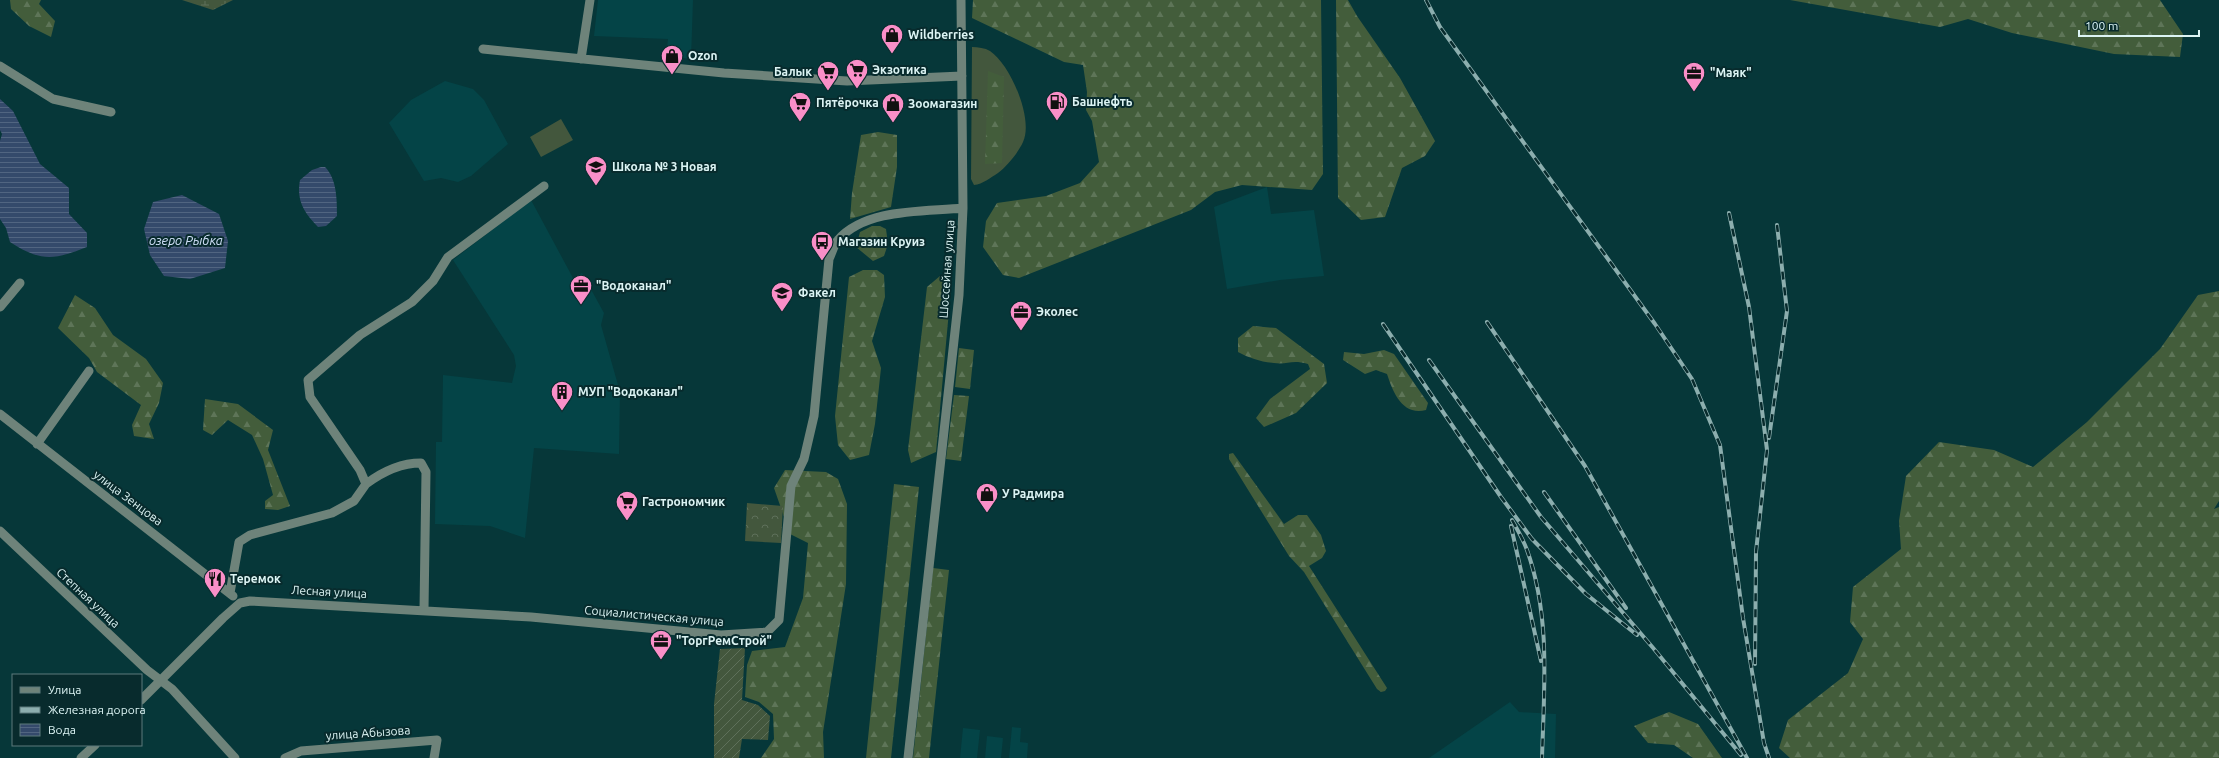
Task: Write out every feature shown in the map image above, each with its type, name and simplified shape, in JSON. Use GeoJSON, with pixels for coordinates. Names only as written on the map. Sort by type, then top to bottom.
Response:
{"type":"FeatureCollection","features":[{"type":"Feature","properties":{"kind":"street"},"geometry":{"type":"LineString","coordinates":[[581,59],[590,0]]}},
{"type":"Feature","properties":{"kind":"street","name":"Шоссейная улица"},"geometry":{"type":"LineString","coordinates":[[908,758],[959,295],[963,208],[961,0]]}},
{"type":"Feature","properties":{"kind":"street"},"geometry":{"type":"LineString","coordinates":[[483,49],[724,73],[847,81],[962,76]]}},
{"type":"Feature","properties":{"kind":"street"},"geometry":{"type":"LineString","coordinates":[[0,66],[54,99],[110,112]]}},
{"type":"Feature","properties":{"kind":"street"},"geometry":{"type":"LineString","coordinates":[[366,484],[360,470],[310,397],[308,380],[360,335],[412,302],[433,281],[448,257],[544,186]]}},
{"type":"Feature","properties":{"kind":"street","name":"Социалистическая улица"},"geometry":{"type":"LineString","coordinates":[[531,617],[721,635],[767,632],[779,620],[791,486],[804,459],[814,416],[829,259],[837,240],[857,223],[880,216],[963,208]]}},
{"type":"Feature","properties":{"kind":"street"},"geometry":{"type":"LineString","coordinates":[[0,307],[20,283]]}},
{"type":"Feature","properties":{"kind":"street"},"geometry":{"type":"LineString","coordinates":[[37,444],[89,371]]}},
{"type":"Feature","properties":{"kind":"street","name":"улица Зенцова"},"geometry":{"type":"LineString","coordinates":[[0,414],[230,593],[240,603]]}},
{"type":"Feature","properties":{"kind":"street"},"geometry":{"type":"LineString","coordinates":[[230,593],[239,542],[250,534],[332,513],[354,501],[366,484],[379,474],[410,463],[421,463],[426,472],[424,610]]}},
{"type":"Feature","properties":{"kind":"street","name":"Степная улица"},"geometry":{"type":"LineString","coordinates":[[0,531],[147,670],[172,689],[235,758]]}},
{"type":"Feature","properties":{"kind":"street","name":"Лесная улица"},"geometry":{"type":"LineString","coordinates":[[240,603],[267,600],[531,617]]}},
{"type":"Feature","properties":{"kind":"street"},"geometry":{"type":"LineString","coordinates":[[142,699],[240,603]]}},
{"type":"Feature","properties":{"kind":"street","name":"улица Абызова"},"geometry":{"type":"LineString","coordinates":[[284,758],[301,750],[437,740],[434,758]]}},
{"type":"Feature","properties":{"kind":"street"},"geometry":{"type":"LineString","coordinates":[[81,758],[94,746]]}},
{"type":"Feature","properties":{"kind":"shaded area"},"geometry":{"type":"Polygon","coordinates":[[[598,0],[693,0],[691,59],[666,56],[668,39],[594,36],[598,0]]]}},
{"type":"Feature","properties":{"kind":"shaded area"},"geometry":{"type":"Polygon","coordinates":[[[445,81],[473,89],[484,100],[508,144],[471,176],[458,182],[441,178],[424,181],[389,123],[411,100],[445,81]]]}},
{"type":"Feature","properties":{"kind":"shaded area"},"geometry":{"type":"Polygon","coordinates":[[[1267,187],[1271,214],[1314,210],[1324,276],[1280,280],[1227,289],[1214,207],[1267,187]]]}},
{"type":"Feature","properties":{"kind":"shaded area"},"geometry":{"type":"Polygon","coordinates":[[[531,200],[573,278],[582,273],[604,313],[601,325],[620,392],[619,454],[534,448],[525,538],[490,526],[435,524],[436,442],[442,442],[443,375],[512,383],[516,366],[514,355],[453,260],[531,200]]]}},
{"type":"Feature","properties":{"kind":"shaded area"},"geometry":{"type":"Polygon","coordinates":[[[1510,702],[1519,712],[1556,714],[1555,758],[1429,758],[1510,702]]]}},
{"type":"Feature","properties":{"kind":"shaded area"},"geometry":{"type":"Polygon","coordinates":[[[1012,727],[1021,728],[1020,742],[1028,743],[1027,758],[1009,758],[1012,727]]]}},
{"type":"Feature","properties":{"kind":"shaded area"},"geometry":{"type":"Polygon","coordinates":[[[963,728],[980,730],[977,758],[960,758],[963,728]]]}},
{"type":"Feature","properties":{"kind":"shaded area"},"geometry":{"type":"Polygon","coordinates":[[[987,736],[1003,738],[1001,758],[985,758],[987,736]]]}},
{"type":"Feature","properties":{"kind":"green space"},"geometry":{"type":"Polygon","coordinates":[[[10,0],[41,0],[39,4],[55,21],[51,37],[29,26],[11,9],[10,0]]]}},
{"type":"Feature","properties":{"kind":"green space"},"geometry":{"type":"Polygon","coordinates":[[[182,0],[233,0],[213,10],[182,0]]]}},
{"type":"Feature","properties":{"kind":"green space"},"geometry":{"type":"Polygon","coordinates":[[[973,0],[1321,0],[1323,174],[1312,190],[1242,185],[1215,192],[1191,210],[1019,278],[1003,275],[983,247],[986,221],[997,203],[1046,196],[1080,183],[1099,162],[1092,121],[1086,110],[1087,92],[1083,65],[1064,62],[972,18],[973,0]]]}},
{"type":"Feature","properties":{"kind":"green space"},"geometry":{"type":"Polygon","coordinates":[[[1336,0],[1348,0],[1357,16],[1400,78],[1435,141],[1425,156],[1402,168],[1385,217],[1361,220],[1338,198],[1336,0]]]}},
{"type":"Feature","properties":{"kind":"green space"},"geometry":{"type":"Polygon","coordinates":[[[1790,0],[2160,0],[2183,34],[2180,57],[2114,54],[2012,33],[1968,19],[1940,27],[1790,0]]]}},
{"type":"Feature","properties":{"kind":"green space"},"geometry":{"type":"Polygon","coordinates":[[[972,47],[990,51],[1005,67],[1012,79],[1023,107],[1026,132],[1021,146],[1005,167],[986,180],[974,185],[971,179],[972,47]]]}},
{"type":"Feature","properties":{"kind":"green space"},"geometry":{"type":"Polygon","coordinates":[[[988,71],[1004,77],[1002,163],[985,164],[988,71]]]}},
{"type":"Feature","properties":{"kind":"green space"},"geometry":{"type":"Polygon","coordinates":[[[561,119],[573,140],[541,157],[530,137],[561,119]]]}},
{"type":"Feature","properties":{"kind":"green space"},"geometry":{"type":"Polygon","coordinates":[[[878,132],[897,135],[897,167],[891,207],[850,219],[852,193],[861,135],[878,132]]]}},
{"type":"Feature","properties":{"kind":"green space"},"geometry":{"type":"Polygon","coordinates":[[[872,226],[880,226],[886,229],[888,244],[884,256],[873,261],[856,247],[860,232],[872,226]]]}},
{"type":"Feature","properties":{"kind":"green space"},"geometry":{"type":"Polygon","coordinates":[[[863,270],[877,270],[884,275],[885,297],[872,341],[881,368],[875,424],[869,455],[850,460],[838,445],[835,416],[849,277],[863,270]]]}},
{"type":"Feature","properties":{"kind":"green space"},"geometry":{"type":"Polygon","coordinates":[[[940,276],[950,279],[951,289],[936,452],[911,463],[908,450],[927,287],[940,276]]]}},
{"type":"Feature","properties":{"kind":"green space"},"geometry":{"type":"Polygon","coordinates":[[[2219,291],[2219,501],[2214,509],[2219,507],[2219,758],[1790,758],[1779,748],[1788,720],[1848,673],[1863,639],[1850,622],[1853,587],[1901,549],[1899,521],[1906,476],[1939,442],[1994,450],[2033,467],[2087,422],[2160,349],[2198,295],[2219,291]]]}},
{"type":"Feature","properties":{"kind":"green space"},"geometry":{"type":"Polygon","coordinates":[[[75,295],[95,308],[113,335],[146,359],[163,383],[159,403],[149,424],[154,439],[134,436],[132,425],[141,405],[97,372],[89,358],[58,328],[75,295]]]}},
{"type":"Feature","properties":{"kind":"green space"},"geometry":{"type":"Polygon","coordinates":[[[1253,326],[1276,328],[1324,364],[1327,383],[1296,413],[1264,427],[1256,418],[1270,399],[1310,369],[1308,364],[1293,362],[1269,362],[1255,359],[1238,352],[1238,338],[1253,326]]]}},
{"type":"Feature","properties":{"kind":"green space"},"geometry":{"type":"Polygon","coordinates":[[[959,348],[974,350],[970,389],[955,387],[959,348]]]}},
{"type":"Feature","properties":{"kind":"green space"},"geometry":{"type":"Polygon","coordinates":[[[1384,350],[1394,354],[1428,403],[1426,410],[1418,411],[1405,406],[1392,388],[1387,374],[1376,370],[1365,374],[1343,360],[1344,352],[1364,354],[1384,350]]]}},
{"type":"Feature","properties":{"kind":"green space"},"geometry":{"type":"Polygon","coordinates":[[[954,395],[969,396],[961,461],[946,459],[954,395]]]}},
{"type":"Feature","properties":{"kind":"green space"},"geometry":{"type":"Polygon","coordinates":[[[205,399],[238,404],[273,430],[268,450],[290,506],[278,510],[265,509],[265,501],[273,495],[263,459],[252,435],[228,420],[212,435],[203,430],[205,399]]]}},
{"type":"Feature","properties":{"kind":"green space"},"geometry":{"type":"Polygon","coordinates":[[[1233,453],[1284,524],[1298,515],[1307,515],[1321,535],[1326,551],[1322,558],[1309,566],[1387,688],[1385,691],[1381,692],[1377,689],[1304,572],[1289,556],[1229,459],[1229,454],[1233,453]]]}},
{"type":"Feature","properties":{"kind":"green space"},"geometry":{"type":"Polygon","coordinates":[[[785,470],[826,472],[838,479],[847,504],[846,584],[823,732],[824,758],[761,758],[774,739],[773,714],[759,702],[745,697],[747,665],[752,651],[785,647],[803,598],[808,543],[790,534],[774,488],[785,470]]]}},
{"type":"Feature","properties":{"kind":"green space"},"geometry":{"type":"Polygon","coordinates":[[[894,484],[919,487],[891,758],[866,758],[894,484]]]}},
{"type":"Feature","properties":{"kind":"green space"},"geometry":{"type":"Polygon","coordinates":[[[747,503],[783,506],[781,543],[745,541],[747,503]]]}},
{"type":"Feature","properties":{"kind":"green space"},"geometry":{"type":"Polygon","coordinates":[[[933,568],[949,570],[929,758],[913,758],[933,568]]]}},
{"type":"Feature","properties":{"kind":"green space"},"geometry":{"type":"Polygon","coordinates":[[[745,648],[742,700],[758,705],[770,716],[768,740],[742,739],[739,758],[714,758],[714,704],[720,649],[745,648]]]}},
{"type":"Feature","properties":{"kind":"green space"},"geometry":{"type":"Polygon","coordinates":[[[1669,712],[1698,724],[1722,758],[1693,758],[1674,745],[1648,743],[1634,726],[1669,712]]]}},
{"type":"Feature","properties":{"kind":"water"},"geometry":{"type":"Polygon","coordinates":[[[0,99],[13,111],[40,164],[69,188],[69,214],[87,233],[87,247],[65,255],[48,257],[30,253],[10,242],[6,228],[0,219],[0,141],[2,134],[0,130],[0,99]]]}},
{"type":"Feature","properties":{"kind":"water"},"geometry":{"type":"Polygon","coordinates":[[[325,167],[332,177],[336,197],[337,216],[326,226],[318,227],[302,206],[299,187],[300,180],[312,170],[325,167]]]}},
{"type":"Feature","properties":{"kind":"water","name":"озеро Рыбка"},"geometry":{"type":"Polygon","coordinates":[[[182,195],[219,214],[228,241],[225,268],[190,279],[164,276],[150,255],[144,229],[153,202],[182,195]]]}},
{"type":"Feature","properties":{"kind":"railway"},"geometry":{"type":"LineString","coordinates":[[1426,0],[1440,27],[1655,324],[1692,379],[1720,445],[1743,618],[1764,743],[1769,758]]}},
{"type":"Feature","properties":{"kind":"railway"},"geometry":{"type":"LineString","coordinates":[[1729,213],[1749,307],[1767,450],[1756,552],[1755,664]]}},
{"type":"Feature","properties":{"kind":"railway"},"geometry":{"type":"LineString","coordinates":[[1769,438],[1787,311],[1777,225]]}},
{"type":"Feature","properties":{"kind":"railway"},"geometry":{"type":"LineString","coordinates":[[1487,322],[1585,466],[1747,758]]}},
{"type":"Feature","properties":{"kind":"railway"},"geometry":{"type":"LineString","coordinates":[[1383,324],[1501,497],[1532,539],[1586,594],[1637,635]]}},
{"type":"Feature","properties":{"kind":"railway"},"geometry":{"type":"LineString","coordinates":[[1429,360],[1541,517],[1654,649],[1741,755]]}},
{"type":"Feature","properties":{"kind":"railway"},"geometry":{"type":"LineString","coordinates":[[1544,492],[1626,608]]}},
{"type":"Feature","properties":{"kind":"railway"},"geometry":{"type":"LineString","coordinates":[[1512,520],[1527,550],[1535,575],[1540,601],[1544,653],[1542,758]]}},
{"type":"Feature","properties":{"kind":"railway"},"geometry":{"type":"LineString","coordinates":[[1511,526],[1541,661]]}},
{"type":"Feature","properties":{"kind":"place","name":"Wildberries"},"geometry":{"type":"Point","coordinates":[892,54]}},
{"type":"Feature","properties":{"kind":"place","name":"Ozon"},"geometry":{"type":"Point","coordinates":[672,76]}},
{"type":"Feature","properties":{"kind":"place","name":"Экзотика"},"geometry":{"type":"Point","coordinates":[857,90]}},
{"type":"Feature","properties":{"kind":"place","name":"Балык"},"geometry":{"type":"Point","coordinates":[828,92]}},
{"type":"Feature","properties":{"kind":"place","name":"\"Маяк\""},"geometry":{"type":"Point","coordinates":[1694,92]}},
{"type":"Feature","properties":{"kind":"place","name":"Пятёрочка"},"geometry":{"type":"Point","coordinates":[800,122]}},
{"type":"Feature","properties":{"kind":"place","name":"Башнефть"},"geometry":{"type":"Point","coordinates":[1057,122]}},
{"type":"Feature","properties":{"kind":"place","name":"Зоомагазин"},"geometry":{"type":"Point","coordinates":[893,124]}},
{"type":"Feature","properties":{"kind":"place","name":"Школа № 3 Новая"},"geometry":{"type":"Point","coordinates":[596,186]}},
{"type":"Feature","properties":{"kind":"place","name":"Магазин Круиз"},"geometry":{"type":"Point","coordinates":[822,262]}},
{"type":"Feature","properties":{"kind":"place","name":"\"Водоканал\""},"geometry":{"type":"Point","coordinates":[581,306]}},
{"type":"Feature","properties":{"kind":"place","name":"Факел"},"geometry":{"type":"Point","coordinates":[782,312]}},
{"type":"Feature","properties":{"kind":"place","name":"Эколес"},"geometry":{"type":"Point","coordinates":[1021,332]}},
{"type":"Feature","properties":{"kind":"place","name":"МУП \"Водоканал\""},"geometry":{"type":"Point","coordinates":[562,412]}},
{"type":"Feature","properties":{"kind":"place","name":"У Радмира"},"geometry":{"type":"Point","coordinates":[987,514]}},
{"type":"Feature","properties":{"kind":"place","name":"Гастрономчик"},"geometry":{"type":"Point","coordinates":[627,522]}},
{"type":"Feature","properties":{"kind":"place","name":"Теремок"},"geometry":{"type":"Point","coordinates":[215,598]}},
{"type":"Feature","properties":{"kind":"place","name":"\"ТоргРемСтрой\""},"geometry":{"type":"Point","coordinates":[661,660]}}]}
